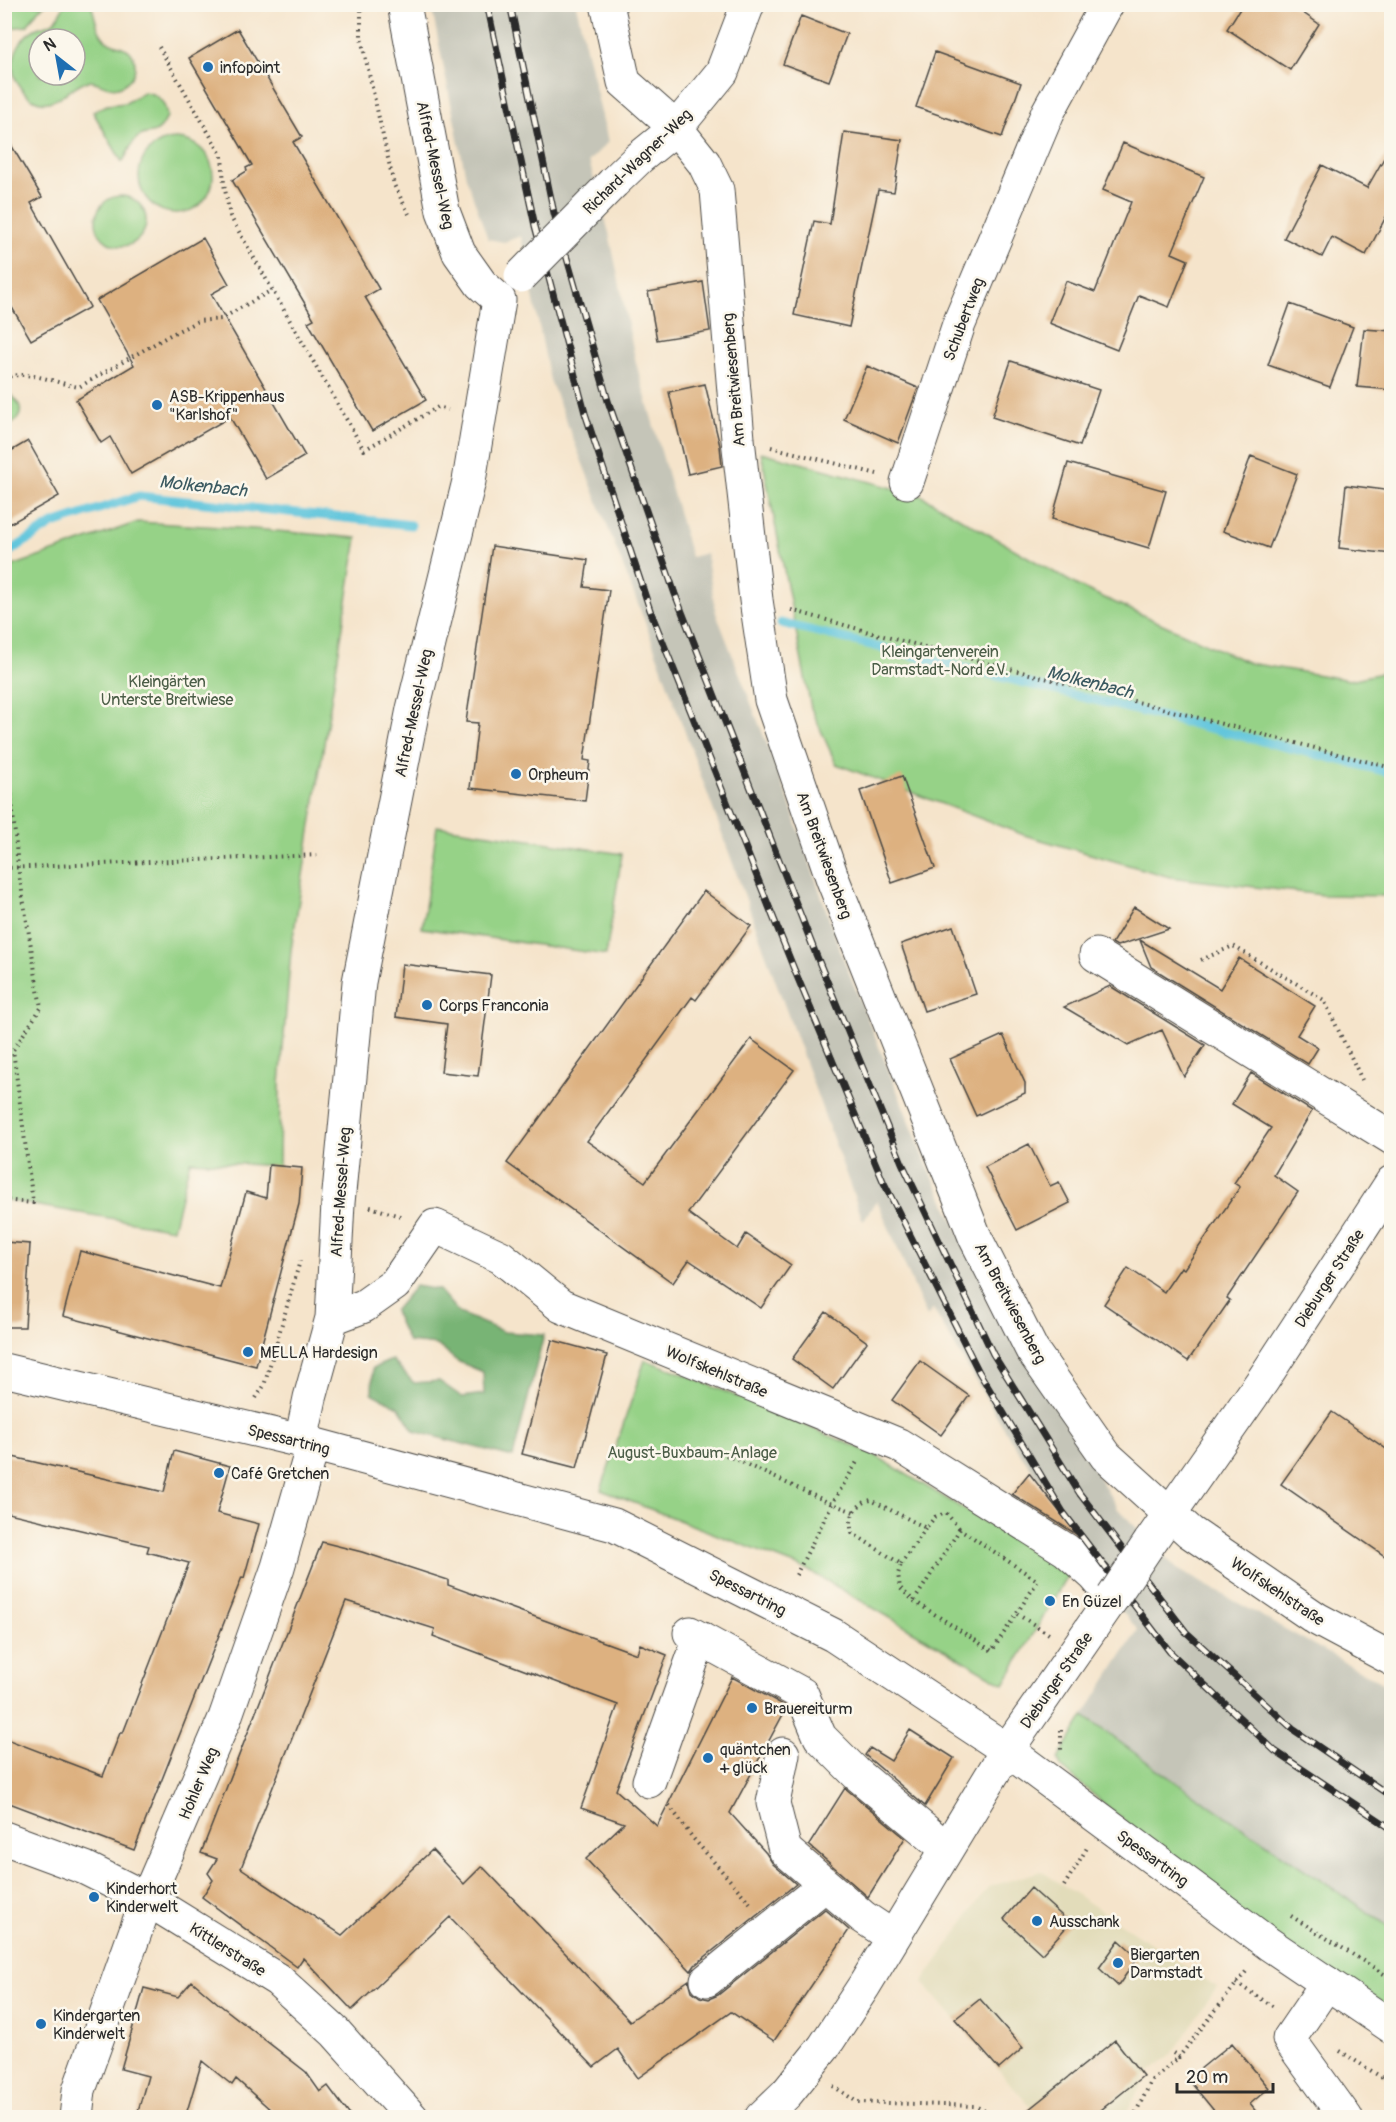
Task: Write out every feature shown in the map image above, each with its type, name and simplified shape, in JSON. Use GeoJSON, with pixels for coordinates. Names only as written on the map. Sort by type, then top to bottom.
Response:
{"type":"FeatureCollection","features":[{"type":"Feature","properties":{"kind":"street","name":"Alfred-Messel-Weg"},"geometry":{"type":"LineString","coordinates":[[307,1443],[310,1398],[332,1318],[338,1203],[359,982],[413,709],[469,480],[499,300],[481,284],[459,253],[442,211],[404,4]]}},
{"type":"Feature","properties":{"kind":"street","name":"Am Breitwiesenberg"},"geometry":{"type":"LineString","coordinates":[[607,4],[624,82],[676,128],[704,163],[717,190],[738,439],[756,600],[771,700],[829,869],[975,1237],[1032,1350],[1106,1456],[1170,1514]]}},
{"type":"Feature","properties":{"kind":"street","name":"Richard-Wagner-Weg"},"geometry":{"type":"LineString","coordinates":[[499,300],[639,158],[676,128],[722,72],[748,4]]}},
{"type":"Feature","properties":{"kind":"street","name":"Schubertweg"},"geometry":{"type":"LineString","coordinates":[[907,482],[968,302],[1048,112],[1107,4]]}},
{"type":"Feature","properties":{"kind":"street"},"geometry":{"type":"LineString","coordinates":[[1096,955],[1392,1138]]}},
{"type":"Feature","properties":{"kind":"street","name":"Dieburger Straße"},"geometry":{"type":"LineString","coordinates":[[761,2118],[811,2065],[864,1986],[1007,1750],[1263,1380],[1392,1182]]}},
{"type":"Feature","properties":{"kind":"street"},"geometry":{"type":"LineString","coordinates":[[332,1318],[364,1306],[395,1284],[435,1226]]}},
{"type":"Feature","properties":{"kind":"street","name":"Wolfskehlstraße"},"geometry":{"type":"LineString","coordinates":[[435,1226],[501,1257],[561,1306],[899,1445],[1066,1550],[1095,1576],[1113,1597]]}},
{"type":"Feature","properties":{"kind":"street","name":"Spessartring"},"geometry":{"type":"LineString","coordinates":[[4,1370],[307,1443],[614,1525],[833,1635],[1007,1750],[1269,1944],[1392,2027]]}},
{"type":"Feature","properties":{"kind":"street","name":"Hohler Weg"},"geometry":{"type":"LineString","coordinates":[[76,2118],[79,2090],[147,1899],[225,1718],[278,1567],[307,1443]]}},
{"type":"Feature","properties":{"kind":"street","name":"Wolfskehlstraße"},"geometry":{"type":"LineString","coordinates":[[1170,1514],[1190,1532],[1317,1618],[1392,1659]]}},
{"type":"Feature","properties":{"kind":"street"},"geometry":{"type":"LineString","coordinates":[[658,1792],[695,1636],[802,1694],[820,1737],[857,1774],[946,1848]]}},
{"type":"Feature","properties":{"kind":"street"},"geometry":{"type":"LineString","coordinates":[[783,1754],[773,1803],[785,1850],[863,1917],[893,1937]]}},
{"type":"Feature","properties":{"kind":"street","name":"Kittlerstraße"},"geometry":{"type":"LineString","coordinates":[[4,1838],[85,1868],[147,1899],[278,1980],[335,2032],[412,2118]]}},
{"type":"Feature","properties":{"kind":"street"},"geometry":{"type":"LineString","coordinates":[[707,1980],[825,1885]]}},
{"type":"Feature","properties":{"kind":"street"},"geometry":{"type":"LineString","coordinates":[[1327,1983],[1289,2039],[1346,2118]]}},
{"type":"Feature","properties":{"kind":"path"},"geometry":{"type":"LineString","coordinates":[[159,47],[222,156],[230,216],[364,450],[438,407]]}},
{"type":"Feature","properties":{"kind":"path"},"geometry":{"type":"LineString","coordinates":[[4,378],[12,375],[50,378],[79,387],[170,335],[198,321],[221,319],[272,290]]}},
{"type":"Feature","properties":{"kind":"path"},"geometry":{"type":"LineString","coordinates":[[738,439],[907,482]]}},
{"type":"Feature","properties":{"kind":"path"},"geometry":{"type":"LineString","coordinates":[[756,600],[886,637],[1392,768]]}},
{"type":"Feature","properties":{"kind":"path"},"geometry":{"type":"LineString","coordinates":[[4,717],[18,867],[41,1008],[13,1050],[33,1203],[4,1200]]}},
{"type":"Feature","properties":{"kind":"path"},"geometry":{"type":"LineString","coordinates":[[4,868],[319,855]]}},
{"type":"Feature","properties":{"kind":"path"},"geometry":{"type":"LineString","coordinates":[[1201,960],[1233,946],[1324,1000],[1363,1082]]}},
{"type":"Feature","properties":{"kind":"path"},"geometry":{"type":"LineString","coordinates":[[366,1203],[372,1209],[435,1226]]}},
{"type":"Feature","properties":{"kind":"path"},"geometry":{"type":"LineString","coordinates":[[796,1575],[832,1504],[872,1435]]}},
{"type":"Feature","properties":{"kind":"path"},"geometry":{"type":"LineString","coordinates":[[726,1455],[854,1512]]}},
{"type":"Feature","properties":{"kind":"path"},"geometry":{"type":"LineString","coordinates":[[901,1564],[852,1533],[850,1523],[854,1512],[863,1502],[871,1500],[926,1528]]}},
{"type":"Feature","properties":{"kind":"path"},"geometry":{"type":"LineString","coordinates":[[946,1514],[960,1529],[1038,1581],[992,1651],[914,1600],[900,1588],[898,1574],[901,1564],[935,1517],[946,1514]]}},
{"type":"Feature","properties":{"kind":"path"},"geometry":{"type":"LineString","coordinates":[[914,1600],[960,1529]]}},
{"type":"Feature","properties":{"kind":"path"},"geometry":{"type":"LineString","coordinates":[[1017,1614],[1054,1637]]}},
{"type":"Feature","properties":{"kind":"path"},"geometry":{"type":"LineString","coordinates":[[658,1792],[692,1837],[772,1928]]}},
{"type":"Feature","properties":{"kind":"path"},"geometry":{"type":"LineString","coordinates":[[1064,1886],[1089,1846]]}},
{"type":"Feature","properties":{"kind":"path"},"geometry":{"type":"LineString","coordinates":[[1286,1913],[1392,1980]]}},
{"type":"Feature","properties":{"kind":"path"},"geometry":{"type":"LineString","coordinates":[[1132,2118],[1152,2080],[1179,2057],[1250,1967]]}},
{"type":"Feature","properties":{"kind":"path"},"geometry":{"type":"LineString","coordinates":[[1173,2053],[1179,2057]]}},
{"type":"Feature","properties":{"kind":"path"},"geometry":{"type":"LineString","coordinates":[[830,2084],[857,2102],[975,2106],[999,2118]]}},
{"type":"Feature","properties":{"kind":"shaded area"},"geometry":{"type":"Polygon","coordinates":[[[431,5],[576,5],[608,142],[589,161],[609,233],[636,363],[691,557],[706,553],[716,613],[787,796],[841,953],[927,1165],[996,1309],[1118,1509],[1177,1569],[1391,1688],[1391,1940],[1072,1734],[1138,1630],[1085,1568],[1094,1555],[1013,1443],[933,1309],[927,1317],[877,1200],[863,1221],[645,622],[550,380],[521,236],[504,242],[488,239],[466,177],[431,5]]]}},
{"type":"Feature","properties":{"kind":"shaded area","name":"Biergarten Darmstadt"},"geometry":{"type":"Polygon","coordinates":[[[1041,1871],[1217,1987],[1173,2053],[1147,2074],[1124,2117],[1040,2118],[923,1982],[988,1887],[1041,1871]]]}},
{"type":"Feature","properties":{"kind":"green space"},"geometry":{"type":"Polygon","coordinates":[[[4,5],[45,5],[38,10],[27,26],[10,28],[5,24],[4,5]]]}},
{"type":"Feature","properties":{"kind":"green space"},"geometry":{"type":"Polygon","coordinates":[[[65,5],[91,5],[97,26],[104,38],[128,49],[134,58],[135,66],[132,77],[115,88],[87,81],[87,27],[40,27],[50,24],[58,17],[65,5]]]}},
{"type":"Feature","properties":{"kind":"green space"},"geometry":{"type":"Polygon","coordinates":[[[26,36],[27,87],[74,87],[56,99],[45,102],[31,98],[20,88],[13,67],[19,45],[26,36]]]}},
{"type":"Feature","properties":{"kind":"green space"},"geometry":{"type":"Polygon","coordinates":[[[143,92],[153,94],[160,99],[165,106],[167,116],[157,131],[137,138],[122,162],[93,112],[107,105],[126,103],[143,92]]]}},
{"type":"Feature","properties":{"kind":"green space"},"geometry":{"type":"Polygon","coordinates":[[[183,139],[203,149],[211,162],[213,176],[211,190],[203,203],[190,211],[169,213],[149,203],[141,190],[139,169],[149,149],[162,141],[183,139]]]}},
{"type":"Feature","properties":{"kind":"green space"},"geometry":{"type":"Polygon","coordinates":[[[116,196],[126,196],[139,203],[146,216],[146,226],[139,239],[126,246],[116,246],[107,242],[100,235],[96,226],[96,216],[100,207],[107,200],[116,196]]]}},
{"type":"Feature","properties":{"kind":"green space"},"geometry":{"type":"Polygon","coordinates":[[[5,392],[16,400],[20,415],[12,424],[5,427],[5,392]]]}},
{"type":"Feature","properties":{"kind":"green space","name":"Kleingartenverein Darmstadt-Nord e.V."},"geometry":{"type":"Polygon","coordinates":[[[761,452],[922,496],[1078,586],[1249,663],[1350,680],[1391,671],[1391,896],[1323,895],[1170,877],[1024,835],[836,764],[811,708],[761,452]]]}},
{"type":"Feature","properties":{"kind":"green space","name":"Kleingärten Unterste Breitwiese"},"geometry":{"type":"Polygon","coordinates":[[[138,522],[357,538],[291,950],[280,1084],[279,1166],[190,1161],[173,1229],[5,1200],[4,569],[138,522]]]}},
{"type":"Feature","properties":{"kind":"green space"},"geometry":{"type":"Polygon","coordinates":[[[437,826],[622,854],[606,955],[422,928],[437,826]]]}},
{"type":"Feature","properties":{"kind":"green space"},"geometry":{"type":"Polygon","coordinates":[[[415,1286],[439,1290],[459,1313],[504,1332],[544,1335],[513,1457],[414,1431],[399,1407],[372,1393],[373,1368],[392,1360],[414,1383],[439,1381],[462,1397],[484,1394],[483,1372],[457,1361],[437,1345],[408,1342],[394,1311],[415,1286]]]}},
{"type":"Feature","properties":{"kind":"green space","name":"August-Buxbaum-Anlage"},"geometry":{"type":"Polygon","coordinates":[[[645,1360],[674,1370],[873,1454],[1069,1573],[1004,1684],[808,1570],[601,1490],[645,1360]]]}},
{"type":"Feature","properties":{"kind":"green space"},"geometry":{"type":"Polygon","coordinates":[[[1084,1716],[1161,1772],[1391,1928],[1391,2027],[1269,1944],[1061,1767],[1058,1759],[1084,1716]]]}},
{"type":"Feature","properties":{"kind":"building"},"geometry":{"type":"Polygon","coordinates":[[[1243,4],[1290,4],[1319,24],[1290,70],[1227,29],[1243,4]]]}},
{"type":"Feature","properties":{"kind":"building"},"geometry":{"type":"Polygon","coordinates":[[[801,16],[847,34],[829,81],[783,64],[801,16]]]}},
{"type":"Feature","properties":{"kind":"building"},"geometry":{"type":"Polygon","coordinates":[[[238,29],[302,137],[293,142],[379,289],[365,297],[426,400],[372,431],[308,322],[314,319],[232,180],[252,165],[189,58],[238,29]]]}},
{"type":"Feature","properties":{"kind":"building"},"geometry":{"type":"Polygon","coordinates":[[[935,52],[1021,83],[1002,137],[916,107],[935,52]]]}},
{"type":"Feature","properties":{"kind":"building"},"geometry":{"type":"Polygon","coordinates":[[[844,132],[902,140],[894,192],[878,190],[849,327],[794,315],[814,221],[830,224],[844,132]]]}},
{"type":"Feature","properties":{"kind":"building"},"geometry":{"type":"Polygon","coordinates":[[[4,133],[42,197],[31,203],[90,307],[31,340],[4,294],[4,133]]]}},
{"type":"Feature","properties":{"kind":"building"},"geometry":{"type":"Polygon","coordinates":[[[1123,143],[1204,177],[1172,253],[1188,260],[1169,307],[1139,295],[1117,350],[1049,323],[1066,281],[1095,292],[1131,202],[1103,190],[1123,143]]]}},
{"type":"Feature","properties":{"kind":"building"},"geometry":{"type":"Polygon","coordinates":[[[1392,144],[1392,205],[1366,255],[1332,237],[1322,257],[1284,238],[1322,165],[1367,188],[1392,144]]]}},
{"type":"Feature","properties":{"kind":"building"},"geometry":{"type":"Polygon","coordinates":[[[203,238],[229,284],[211,294],[305,456],[266,479],[230,417],[131,474],[110,437],[101,443],[76,400],[134,365],[97,300],[203,238]]]}},
{"type":"Feature","properties":{"kind":"building"},"geometry":{"type":"Polygon","coordinates":[[[703,282],[710,331],[657,340],[648,292],[703,282]]]}},
{"type":"Feature","properties":{"kind":"building"},"geometry":{"type":"Polygon","coordinates":[[[1290,304],[1353,327],[1330,387],[1268,365],[1290,304]]]}},
{"type":"Feature","properties":{"kind":"building"},"geometry":{"type":"Polygon","coordinates":[[[1364,329],[1392,331],[1392,390],[1357,387],[1364,329]]]}},
{"type":"Feature","properties":{"kind":"building"},"geometry":{"type":"Polygon","coordinates":[[[1011,361],[1099,390],[1080,446],[992,417],[1011,361]]]}},
{"type":"Feature","properties":{"kind":"building"},"geometry":{"type":"Polygon","coordinates":[[[867,366],[918,388],[898,443],[844,419],[867,366]]]}},
{"type":"Feature","properties":{"kind":"building"},"geometry":{"type":"Polygon","coordinates":[[[705,384],[720,446],[722,466],[688,474],[669,392],[705,384]]]}},
{"type":"Feature","properties":{"kind":"building"},"geometry":{"type":"Polygon","coordinates":[[[28,441],[59,496],[4,527],[4,455],[28,441]]]}},
{"type":"Feature","properties":{"kind":"building"},"geometry":{"type":"Polygon","coordinates":[[[1251,456],[1297,474],[1269,548],[1223,531],[1251,456]]]}},
{"type":"Feature","properties":{"kind":"building"},"geometry":{"type":"Polygon","coordinates":[[[1068,463],[1166,491],[1149,548],[1052,519],[1068,463]]]}},
{"type":"Feature","properties":{"kind":"building"},"geometry":{"type":"Polygon","coordinates":[[[1346,485],[1392,491],[1392,554],[1339,548],[1346,485]]]}},
{"type":"Feature","properties":{"kind":"building"},"geometry":{"type":"Polygon","coordinates":[[[492,546],[588,560],[584,587],[609,590],[584,760],[590,761],[585,801],[470,788],[478,723],[466,722],[492,546]]]}},
{"type":"Feature","properties":{"kind":"building"},"geometry":{"type":"Polygon","coordinates":[[[902,776],[935,868],[892,883],[860,791],[902,776]]]}},
{"type":"Feature","properties":{"kind":"building"},"geometry":{"type":"Polygon","coordinates":[[[704,891],[751,926],[696,1000],[692,997],[587,1141],[645,1182],[751,1039],[794,1070],[688,1213],[737,1249],[746,1234],[791,1265],[761,1308],[689,1260],[673,1283],[507,1163],[704,891]]]}},
{"type":"Feature","properties":{"kind":"building"},"geometry":{"type":"Polygon","coordinates":[[[1134,907],[1169,929],[1117,946],[1112,943],[1134,907]]]}},
{"type":"Feature","properties":{"kind":"building"},"geometry":{"type":"Polygon","coordinates":[[[953,926],[976,994],[924,1011],[901,944],[953,926]]]}},
{"type":"Feature","properties":{"kind":"building"},"geometry":{"type":"Polygon","coordinates":[[[1140,940],[1220,989],[1239,958],[1315,1006],[1297,1035],[1318,1048],[1308,1064],[1151,967],[1140,940]]]}},
{"type":"Feature","properties":{"kind":"building"},"geometry":{"type":"Polygon","coordinates":[[[402,964],[491,975],[478,1076],[441,1072],[447,1024],[396,1017],[402,964]]]}},
{"type":"Feature","properties":{"kind":"building"},"geometry":{"type":"Polygon","coordinates":[[[1110,986],[1205,1045],[1184,1077],[1162,1030],[1128,1045],[1064,1007],[1110,986]]]}},
{"type":"Feature","properties":{"kind":"building"},"geometry":{"type":"Polygon","coordinates":[[[1003,1035],[1025,1083],[1025,1093],[976,1116],[950,1059],[1003,1035]]]}},
{"type":"Feature","properties":{"kind":"building"},"geometry":{"type":"Polygon","coordinates":[[[1251,1073],[1312,1111],[1274,1175],[1298,1192],[1227,1298],[1230,1300],[1188,1361],[1104,1304],[1128,1268],[1164,1292],[1181,1267],[1184,1269],[1240,1187],[1234,1183],[1271,1128],[1232,1104],[1251,1073]]]}},
{"type":"Feature","properties":{"kind":"building"},"geometry":{"type":"Polygon","coordinates":[[[1029,1144],[1050,1186],[1059,1182],[1070,1203],[1017,1230],[985,1167],[1029,1144]]]}},
{"type":"Feature","properties":{"kind":"building"},"geometry":{"type":"Polygon","coordinates":[[[269,1165],[302,1168],[299,1204],[256,1366],[63,1316],[80,1251],[220,1288],[246,1192],[266,1198],[269,1165]]]}},
{"type":"Feature","properties":{"kind":"building"},"geometry":{"type":"Polygon","coordinates":[[[4,1242],[30,1244],[25,1327],[4,1327],[4,1242]]]}},
{"type":"Feature","properties":{"kind":"building"},"geometry":{"type":"Polygon","coordinates":[[[826,1312],[867,1342],[833,1389],[792,1359],[826,1312]]]}},
{"type":"Feature","properties":{"kind":"building"},"geometry":{"type":"Polygon","coordinates":[[[552,1340],[607,1355],[577,1468],[522,1454],[552,1340]]]}},
{"type":"Feature","properties":{"kind":"building"},"geometry":{"type":"Polygon","coordinates":[[[920,1361],[969,1396],[941,1435],[892,1400],[920,1361]]]}},
{"type":"Feature","properties":{"kind":"building"},"geometry":{"type":"Polygon","coordinates":[[[1332,1412],[1392,1453],[1392,1561],[1281,1484],[1332,1412]]]}},
{"type":"Feature","properties":{"kind":"building"},"geometry":{"type":"Polygon","coordinates":[[[174,1451],[230,1466],[217,1513],[259,1524],[244,1578],[242,1577],[134,1850],[4,1801],[4,1738],[103,1776],[120,1733],[123,1733],[189,1563],[147,1552],[149,1546],[4,1512],[4,1455],[164,1492],[174,1451]]]}},
{"type":"Feature","properties":{"kind":"building"},"geometry":{"type":"Polygon","coordinates":[[[1029,1473],[1077,1534],[1012,1494],[1029,1473]]]}},
{"type":"Feature","properties":{"kind":"building"},"geometry":{"type":"Polygon","coordinates":[[[322,1542],[362,1552],[448,1580],[448,1585],[637,1654],[640,1644],[667,1655],[616,1790],[657,1826],[732,1677],[787,1707],[730,1813],[773,1864],[796,1884],[695,1965],[691,1971],[586,1859],[624,1823],[581,1808],[618,1705],[433,1636],[435,1629],[346,1601],[241,1868],[342,1935],[432,1850],[464,1884],[482,1866],[630,2021],[689,1980],[692,1991],[700,1997],[709,1999],[718,1995],[825,1909],[849,1930],[774,2041],[731,2012],[638,2078],[618,2049],[594,2067],[450,1917],[352,2010],[303,1958],[297,1967],[202,1897],[213,1880],[208,1873],[217,1859],[201,1853],[322,1542]]]}},
{"type":"Feature","properties":{"kind":"building"},"geometry":{"type":"Polygon","coordinates":[[[910,1730],[954,1758],[925,1806],[865,1755],[870,1748],[891,1761],[910,1730]]]}},
{"type":"Feature","properties":{"kind":"building"},"geometry":{"type":"Polygon","coordinates":[[[845,1788],[905,1838],[868,1897],[809,1845],[845,1788]]]}},
{"type":"Feature","properties":{"kind":"building","name":"Ausschank"},"geometry":{"type":"Polygon","coordinates":[[[1031,1888],[1070,1923],[1042,1954],[1004,1919],[1031,1888]]]}},
{"type":"Feature","properties":{"kind":"building","name":"Biergarten Darmstadt"},"geometry":{"type":"Polygon","coordinates":[[[1119,1940],[1138,1957],[1118,1986],[1099,1968],[1119,1940]]]}},
{"type":"Feature","properties":{"kind":"building"},"geometry":{"type":"Polygon","coordinates":[[[192,1981],[306,2072],[320,2092],[328,2086],[352,2118],[280,2118],[236,2079],[232,2085],[202,2061],[185,2118],[136,2118],[148,2076],[121,2069],[144,1988],[178,1997],[192,1981]]]}},
{"type":"Feature","properties":{"kind":"building"},"geometry":{"type":"Polygon","coordinates":[[[980,1999],[1023,2048],[999,2069],[955,2019],[980,1999]]]}},
{"type":"Feature","properties":{"kind":"building"},"geometry":{"type":"Polygon","coordinates":[[[1115,2040],[1143,2076],[1091,2118],[1018,2118],[1115,2040]]]}},
{"type":"Feature","properties":{"kind":"building"},"geometry":{"type":"Polygon","coordinates":[[[1232,2043],[1269,2088],[1250,2104],[1261,2118],[1220,2118],[1188,2079],[1232,2043]]]}},
{"type":"Feature","properties":{"kind":"waterway","name":"Molkenbach"},"geometry":{"type":"LineString","coordinates":[[4,555],[53,524],[139,496],[411,525]]}},
{"type":"Feature","properties":{"kind":"waterway","name":"Molkenbach"},"geometry":{"type":"LineString","coordinates":[[781,623],[1392,773]]}},
{"type":"Feature","properties":{"kind":"railway"},"geometry":{"type":"LineString","coordinates":[[487,4],[535,226],[585,413],[650,610],[794,969],[883,1181],[979,1372],[1063,1512],[1170,1652],[1275,1751],[1392,1829]]}},
{"type":"Feature","properties":{"kind":"railway"},"geometry":{"type":"LineString","coordinates":[[510,4],[554,213],[608,401],[675,594],[815,952],[902,1163],[993,1354],[1080,1494],[1186,1632],[1294,1730],[1392,1797]]}},
{"type":"Feature","properties":{"kind":"place","name":"infopoint"},"geometry":{"type":"Point","coordinates":[208,67]}},
{"type":"Feature","properties":{"kind":"place","name":"ASB-Krippenhaus \"Karlshof\""},"geometry":{"type":"Point","coordinates":[157,405]}},
{"type":"Feature","properties":{"kind":"place","name":"Orpheum"},"geometry":{"type":"Point","coordinates":[516,774]}},
{"type":"Feature","properties":{"kind":"place","name":"Corps Franconia"},"geometry":{"type":"Point","coordinates":[427,1005]}},
{"type":"Feature","properties":{"kind":"place","name":"MELLA Hardesign"},"geometry":{"type":"Point","coordinates":[248,1352]}},
{"type":"Feature","properties":{"kind":"place","name":"Café Gretchen"},"geometry":{"type":"Point","coordinates":[219,1473]}},
{"type":"Feature","properties":{"kind":"place","name":"En Güzel"},"geometry":{"type":"Point","coordinates":[1050,1601]}},
{"type":"Feature","properties":{"kind":"place","name":"Brauereiturm"},"geometry":{"type":"Point","coordinates":[752,1708]}},
{"type":"Feature","properties":{"kind":"place","name":"quäntchen + glück"},"geometry":{"type":"Point","coordinates":[708,1758]}},
{"type":"Feature","properties":{"kind":"place","name":"Kinderhort Kinderwelt"},"geometry":{"type":"Point","coordinates":[94,1897]}},
{"type":"Feature","properties":{"kind":"place","name":"Ausschank"},"geometry":{"type":"Point","coordinates":[1037,1921]}},
{"type":"Feature","properties":{"kind":"place","name":"Biergarten Darmstadt"},"geometry":{"type":"Point","coordinates":[1118,1963]}},
{"type":"Feature","properties":{"kind":"place","name":"Kindergarten Kinderwelt"},"geometry":{"type":"Point","coordinates":[41,2024]}}]}
